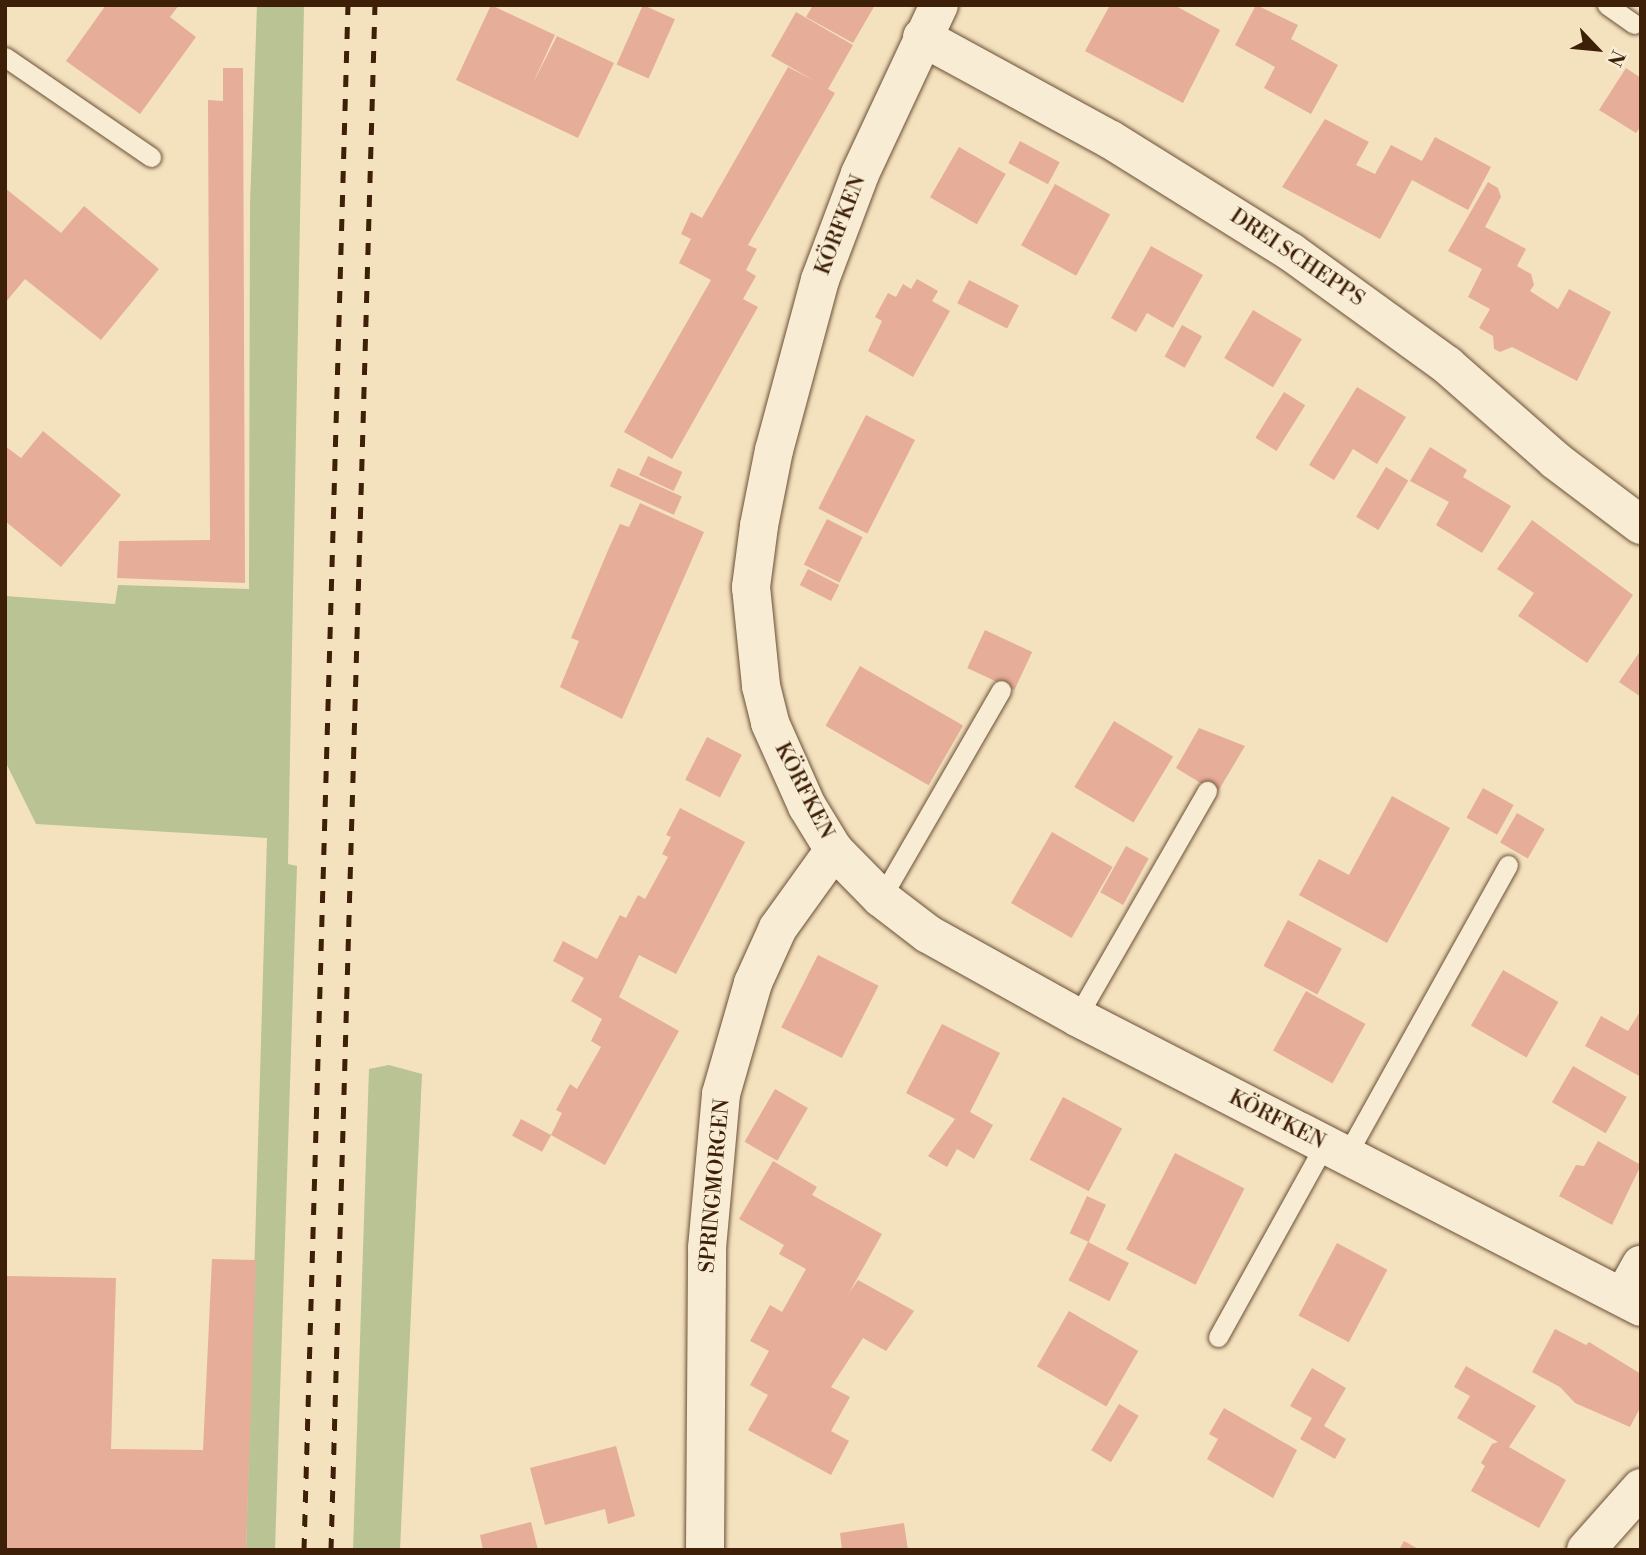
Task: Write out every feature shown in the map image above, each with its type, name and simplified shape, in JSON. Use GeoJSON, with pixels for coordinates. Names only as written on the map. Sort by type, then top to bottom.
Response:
{"type":"FeatureCollection","features":[{"type":"Feature","properties":{"kind":"street","name":"DREI SCHEPPS"},"geometry":{"type":"LineString","coordinates":[[930,21],[1111,140],[1291,252],[1447,365],[1555,460],[1641,525]]}},
{"type":"Feature","properties":{"kind":"street","name":"KÖRFKEN"},"geometry":{"type":"LineString","coordinates":[[930,21],[860,173],[820,280],[774,450],[751,587],[753,642],[770,723],[807,806],[834,850],[881,898],[928,934],[1077,1017],[1336,1150],[1635,1290]]}},
{"type":"Feature","properties":{"kind":"street","name":"SPRINGMORGEN"},"geometry":{"type":"LineString","coordinates":[[705,1550],[707,1248],[721,1094],[753,983],[778,928],[834,850]]}},
{"type":"Feature","properties":{"kind":"street"},"geometry":{"type":"LineString","coordinates":[[1586,1550],[1641,1488]]}},
{"type":"Feature","properties":{"kind":"lane"},"geometry":{"type":"LineString","coordinates":[[1607,5],[1634,24]]}},
{"type":"Feature","properties":{"kind":"lane"},"geometry":{"type":"LineString","coordinates":[[5,57],[151,158]]}},
{"type":"Feature","properties":{"kind":"lane"},"geometry":{"type":"LineString","coordinates":[[881,898],[1001,690]]}},
{"type":"Feature","properties":{"kind":"lane"},"geometry":{"type":"LineString","coordinates":[[1077,1017],[1207,791]]}},
{"type":"Feature","properties":{"kind":"lane"},"geometry":{"type":"LineString","coordinates":[[1217,1336],[1336,1150],[1508,865]]}},
{"type":"Feature","properties":{"kind":"green space"},"geometry":{"type":"Polygon","coordinates":[[[257,5],[304,5],[288,864],[297,866],[275,1550],[246,1550],[267,838],[36,824],[5,761],[5,596],[115,604],[118,585],[249,589],[250,204],[257,5]]]}},
{"type":"Feature","properties":{"kind":"green space"},"geometry":{"type":"Polygon","coordinates":[[[389,1065],[422,1074],[400,1550],[353,1550],[369,1069],[389,1065]]]}},
{"type":"Feature","properties":{"kind":"building"},"geometry":{"type":"Polygon","coordinates":[[[106,5],[179,5],[170,17],[196,37],[140,114],[66,61],[106,5]]]}},
{"type":"Feature","properties":{"kind":"building"},"geometry":{"type":"Polygon","coordinates":[[[491,5],[555,35],[532,85],[557,36],[614,63],[578,138],[456,80],[491,5]]]}},
{"type":"Feature","properties":{"kind":"building"},"geometry":{"type":"Polygon","coordinates":[[[643,5],[675,19],[649,79],[617,64],[643,5]]]}},
{"type":"Feature","properties":{"kind":"building"},"geometry":{"type":"Polygon","coordinates":[[[813,5],[875,5],[853,43],[806,17],[813,5]]]}},
{"type":"Feature","properties":{"kind":"building"},"geometry":{"type":"Polygon","coordinates":[[[1110,5],[1174,5],[1220,30],[1183,103],[1085,51],[1110,5]]]}},
{"type":"Feature","properties":{"kind":"building"},"geometry":{"type":"Polygon","coordinates":[[[1256,5],[1298,25],[1291,39],[1338,65],[1311,114],[1264,88],[1275,67],[1235,45],[1256,5]]]}},
{"type":"Feature","properties":{"kind":"building"},"geometry":{"type":"Polygon","coordinates":[[[796,12],[853,45],[828,89],[835,93],[748,245],[757,249],[746,270],[756,276],[743,299],[758,307],[672,459],[624,432],[711,280],[679,263],[691,239],[681,234],[691,212],[702,218],[788,67],[815,81],[771,56],[796,12]]]}},
{"type":"Feature","properties":{"kind":"building"},"geometry":{"type":"Polygon","coordinates":[[[223,68],[243,68],[245,583],[117,578],[119,541],[210,540],[208,100],[223,101],[223,68]]]}},
{"type":"Feature","properties":{"kind":"building"},"geometry":{"type":"Polygon","coordinates":[[[1626,68],[1641,78],[1641,126],[1636,133],[1599,110],[1626,68]]]}},
{"type":"Feature","properties":{"kind":"building"},"geometry":{"type":"Polygon","coordinates":[[[1325,119],[1369,142],[1356,165],[1375,174],[1391,145],[1422,161],[1435,137],[1491,167],[1468,210],[1412,180],[1380,239],[1282,187],[1325,119]]]}},
{"type":"Feature","properties":{"kind":"building"},"geometry":{"type":"Polygon","coordinates":[[[1020,141],[1060,162],[1048,184],[1008,163],[1020,141]]]}},
{"type":"Feature","properties":{"kind":"building"},"geometry":{"type":"Polygon","coordinates":[[[959,147],[1006,174],[977,224],[930,197],[959,147]]]}},
{"type":"Feature","properties":{"kind":"building"},"geometry":{"type":"Polygon","coordinates":[[[1488,182],[1498,188],[1501,197],[1485,227],[1526,249],[1517,266],[1531,274],[1534,285],[1530,291],[1558,309],[1569,289],[1611,312],[1577,381],[1512,347],[1500,352],[1494,349],[1493,336],[1479,328],[1490,309],[1468,297],[1482,269],[1448,251],[1488,182]]]}},
{"type":"Feature","properties":{"kind":"building"},"geometry":{"type":"Polygon","coordinates":[[[1055,184],[1110,215],[1076,276],[1021,245],[1055,184]]]}},
{"type":"Feature","properties":{"kind":"building"},"geometry":{"type":"Polygon","coordinates":[[[5,188],[61,233],[84,206],[159,269],[101,340],[25,279],[5,303],[5,188]]]}},
{"type":"Feature","properties":{"kind":"building"},"geometry":{"type":"Polygon","coordinates":[[[1151,246],[1203,275],[1173,328],[1147,313],[1136,332],[1111,318],[1151,246]]]}},
{"type":"Feature","properties":{"kind":"building"},"geometry":{"type":"Polygon","coordinates":[[[917,279],[938,291],[932,301],[950,311],[913,377],[868,351],[882,321],[875,317],[888,293],[896,297],[903,284],[911,289],[917,279]]]}},
{"type":"Feature","properties":{"kind":"building"},"geometry":{"type":"Polygon","coordinates":[[[969,280],[1019,305],[1007,329],[957,303],[969,280]]]}},
{"type":"Feature","properties":{"kind":"building"},"geometry":{"type":"Polygon","coordinates":[[[1253,310],[1302,339],[1273,387],[1224,358],[1253,310]]]}},
{"type":"Feature","properties":{"kind":"building"},"geometry":{"type":"Polygon","coordinates":[[[1182,325],[1202,336],[1185,368],[1165,356],[1182,325]]]}},
{"type":"Feature","properties":{"kind":"building"},"geometry":{"type":"Polygon","coordinates":[[[1357,387],[1406,417],[1377,464],[1353,449],[1334,480],[1309,465],[1357,387]]]}},
{"type":"Feature","properties":{"kind":"building"},"geometry":{"type":"Polygon","coordinates":[[[1284,392],[1305,405],[1277,451],[1255,438],[1284,392]]]}},
{"type":"Feature","properties":{"kind":"building"},"geometry":{"type":"Polygon","coordinates":[[[866,415],[915,440],[867,534],[818,509],[866,415]]]}},
{"type":"Feature","properties":{"kind":"building"},"geometry":{"type":"Polygon","coordinates":[[[43,431],[121,495],[61,567],[5,521],[5,446],[21,458],[43,431]]]}},
{"type":"Feature","properties":{"kind":"building"},"geometry":{"type":"Polygon","coordinates":[[[1430,447],[1467,470],[1463,477],[1511,506],[1482,553],[1436,525],[1449,502],[1410,481],[1430,447]]]}},
{"type":"Feature","properties":{"kind":"building"},"geometry":{"type":"Polygon","coordinates":[[[648,456],[682,472],[674,491],[639,475],[648,456]]]}},
{"type":"Feature","properties":{"kind":"building"},"geometry":{"type":"Polygon","coordinates":[[[1386,467],[1408,480],[1378,530],[1356,517],[1386,467]]]}},
{"type":"Feature","properties":{"kind":"building"},"geometry":{"type":"Polygon","coordinates":[[[618,468],[682,496],[674,515],[610,486],[618,468]]]}},
{"type":"Feature","properties":{"kind":"building"},"geometry":{"type":"Polygon","coordinates":[[[640,503],[704,532],[622,719],[560,687],[579,641],[571,638],[609,548],[620,524],[629,527],[640,503]]]}},
{"type":"Feature","properties":{"kind":"building"},"geometry":{"type":"Polygon","coordinates":[[[827,519],[863,537],[839,583],[804,564],[827,519]]]}},
{"type":"Feature","properties":{"kind":"building"},"geometry":{"type":"Polygon","coordinates":[[[1532,520],[1633,595],[1587,663],[1518,616],[1534,593],[1497,569],[1532,520]]]}},
{"type":"Feature","properties":{"kind":"building"},"geometry":{"type":"Polygon","coordinates":[[[808,569],[839,585],[831,601],[800,585],[808,569]]]}},
{"type":"Feature","properties":{"kind":"building"},"geometry":{"type":"Polygon","coordinates":[[[985,630],[1032,652],[1014,690],[967,668],[985,630]]]}},
{"type":"Feature","properties":{"kind":"building"},"geometry":{"type":"Polygon","coordinates":[[[1641,650],[1641,697],[1619,682],[1641,650]]]}},
{"type":"Feature","properties":{"kind":"building"},"geometry":{"type":"Polygon","coordinates":[[[860,666],[963,726],[929,785],[826,726],[860,666]]]}},
{"type":"Feature","properties":{"kind":"building"},"geometry":{"type":"Polygon","coordinates":[[[1114,721],[1173,757],[1133,823],[1074,787],[1114,721]]]}},
{"type":"Feature","properties":{"kind":"building"},"geometry":{"type":"Polygon","coordinates":[[[1199,728],[1245,746],[1217,793],[1176,768],[1199,728]]]}},
{"type":"Feature","properties":{"kind":"building"},"geometry":{"type":"Polygon","coordinates":[[[707,737],[742,755],[720,797],[685,780],[707,737]]]}},
{"type":"Feature","properties":{"kind":"building"},"geometry":{"type":"Polygon","coordinates":[[[1483,788],[1514,805],[1497,835],[1467,818],[1483,788]]]}},
{"type":"Feature","properties":{"kind":"building"},"geometry":{"type":"Polygon","coordinates":[[[1392,796],[1450,828],[1387,943],[1299,895],[1319,859],[1349,875],[1392,796]]]}},
{"type":"Feature","properties":{"kind":"building"},"geometry":{"type":"Polygon","coordinates":[[[680,808],[745,842],[676,974],[639,955],[619,997],[679,1031],[605,1165],[551,1135],[562,1113],[556,1110],[570,1084],[577,1089],[601,1047],[591,1041],[602,1019],[571,1001],[584,978],[553,961],[563,941],[597,959],[620,915],[626,918],[638,895],[645,899],[668,857],[662,854],[671,837],[666,835],[680,808]]]}},
{"type":"Feature","properties":{"kind":"building"},"geometry":{"type":"Polygon","coordinates":[[[1517,813],[1545,829],[1528,858],[1500,842],[1517,813]]]}},
{"type":"Feature","properties":{"kind":"building"},"geometry":{"type":"Polygon","coordinates":[[[1052,832],[1113,867],[1072,938],[1011,903],[1052,832]]]}},
{"type":"Feature","properties":{"kind":"building"},"geometry":{"type":"Polygon","coordinates":[[[1126,846],[1149,859],[1123,905],[1100,892],[1126,846]]]}},
{"type":"Feature","properties":{"kind":"building"},"geometry":{"type":"Polygon","coordinates":[[[1288,920],[1342,949],[1317,995],[1264,966],[1288,920]]]}},
{"type":"Feature","properties":{"kind":"building"},"geometry":{"type":"Polygon","coordinates":[[[818,955],[879,986],[842,1058],[781,1027],[818,955]]]}},
{"type":"Feature","properties":{"kind":"building"},"geometry":{"type":"Polygon","coordinates":[[[1503,970],[1558,1002],[1526,1057],[1471,1025],[1503,970]]]}},
{"type":"Feature","properties":{"kind":"building"},"geometry":{"type":"Polygon","coordinates":[[[1306,991],[1365,1024],[1333,1083],[1273,1050],[1306,991]]]}},
{"type":"Feature","properties":{"kind":"building"},"geometry":{"type":"Polygon","coordinates":[[[1641,1010],[1641,1077],[1585,1046],[1601,1016],[1628,1031],[1641,1010]]]}},
{"type":"Feature","properties":{"kind":"building"},"geometry":{"type":"Polygon","coordinates":[[[942,1024],[1000,1053],[970,1112],[993,1125],[974,1159],[957,1149],[947,1167],[928,1156],[955,1119],[906,1093],[942,1024]]]}},
{"type":"Feature","properties":{"kind":"building"},"geometry":{"type":"Polygon","coordinates":[[[1573,1066],[1627,1097],[1606,1133],[1552,1102],[1573,1066]]]}},
{"type":"Feature","properties":{"kind":"building"},"geometry":{"type":"Polygon","coordinates":[[[775,1089],[808,1108],[777,1161],[744,1142],[775,1089]]]}},
{"type":"Feature","properties":{"kind":"building"},"geometry":{"type":"Polygon","coordinates":[[[1063,1097],[1122,1128],[1089,1191],[1030,1160],[1063,1097]]]}},
{"type":"Feature","properties":{"kind":"building"},"geometry":{"type":"Polygon","coordinates":[[[521,1119],[551,1135],[542,1152],[512,1136],[521,1119]]]}},
{"type":"Feature","properties":{"kind":"building"},"geometry":{"type":"Polygon","coordinates":[[[1598,1141],[1641,1165],[1612,1225],[1559,1196],[1576,1165],[1584,1166],[1598,1141]]]}},
{"type":"Feature","properties":{"kind":"building"},"geometry":{"type":"Polygon","coordinates":[[[1175,1153],[1244,1188],[1195,1285],[1126,1249],[1175,1153]]]}},
{"type":"Feature","properties":{"kind":"building"},"geometry":{"type":"Polygon","coordinates":[[[773,1161],[817,1187],[812,1195],[882,1234],[849,1293],[858,1280],[914,1311],[886,1351],[863,1338],[831,1387],[850,1397],[831,1431],[849,1441],[831,1475],[748,1430],[768,1395],[750,1385],[769,1351],[750,1341],[770,1305],[782,1312],[806,1269],[779,1254],[784,1245],[739,1219],[773,1161]]]}},
{"type":"Feature","properties":{"kind":"building"},"geometry":{"type":"Polygon","coordinates":[[[1087,1196],[1106,1205],[1089,1242],[1070,1233],[1087,1196]]]}},
{"type":"Feature","properties":{"kind":"building"},"geometry":{"type":"Polygon","coordinates":[[[1088,1242],[1129,1263],[1109,1301],[1068,1280],[1088,1242]]]}},
{"type":"Feature","properties":{"kind":"building"},"geometry":{"type":"Polygon","coordinates":[[[1337,1243],[1387,1270],[1349,1342],[1299,1315],[1337,1243]]]}},
{"type":"Feature","properties":{"kind":"building"},"geometry":{"type":"Polygon","coordinates":[[[212,1259],[256,1260],[246,1550],[5,1550],[5,1276],[116,1278],[111,1449],[203,1450],[212,1259]]]}},
{"type":"Feature","properties":{"kind":"building"},"geometry":{"type":"Polygon","coordinates":[[[1069,1311],[1138,1351],[1106,1406],[1037,1366],[1069,1311]]]}},
{"type":"Feature","properties":{"kind":"building"},"geometry":{"type":"Polygon","coordinates":[[[1555,1329],[1586,1345],[1589,1342],[1641,1374],[1641,1406],[1630,1427],[1575,1403],[1560,1387],[1532,1372],[1555,1329]]]}},
{"type":"Feature","properties":{"kind":"building"},"geometry":{"type":"Polygon","coordinates":[[[1466,1366],[1536,1406],[1509,1447],[1566,1480],[1539,1528],[1471,1491],[1485,1466],[1481,1463],[1492,1444],[1498,1442],[1457,1418],[1470,1396],[1454,1387],[1466,1366]]]}},
{"type":"Feature","properties":{"kind":"building"},"geometry":{"type":"Polygon","coordinates":[[[1312,1368],[1346,1388],[1324,1426],[1346,1439],[1335,1459],[1300,1439],[1312,1418],[1290,1406],[1312,1368]]]}},
{"type":"Feature","properties":{"kind":"building"},"geometry":{"type":"Polygon","coordinates":[[[1119,1404],[1139,1416],[1111,1462],[1091,1450],[1119,1404]]]}},
{"type":"Feature","properties":{"kind":"building"},"geometry":{"type":"Polygon","coordinates":[[[1224,1408],[1297,1450],[1273,1498],[1207,1459],[1218,1439],[1209,1434],[1224,1408]]]}},
{"type":"Feature","properties":{"kind":"building"},"geometry":{"type":"Polygon","coordinates":[[[616,1446],[635,1516],[608,1524],[605,1509],[545,1525],[530,1468],[616,1446]]]}},
{"type":"Feature","properties":{"kind":"building"},"geometry":{"type":"Polygon","coordinates":[[[531,1522],[538,1550],[483,1550],[480,1535],[531,1522]]]}},
{"type":"Feature","properties":{"kind":"building"},"geometry":{"type":"Polygon","coordinates":[[[904,1523],[908,1550],[842,1550],[840,1533],[904,1523]]]}},
{"type":"Feature","properties":{"kind":"building"},"geometry":{"type":"Polygon","coordinates":[[[1404,1541],[1420,1550],[1399,1550],[1404,1541]]]}},
{"type":"Feature","properties":{"kind":"railway"},"geometry":{"type":"LineString","coordinates":[[304,1550],[348,5]]}},
{"type":"Feature","properties":{"kind":"railway"},"geometry":{"type":"LineString","coordinates":[[331,1550],[375,5]]}}]}
